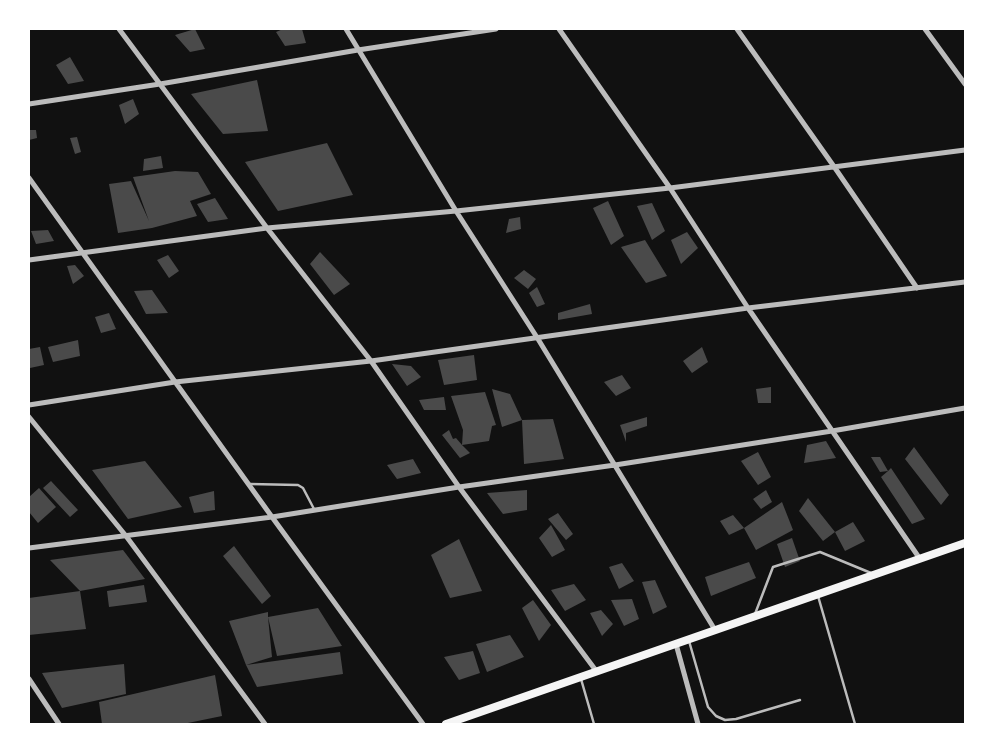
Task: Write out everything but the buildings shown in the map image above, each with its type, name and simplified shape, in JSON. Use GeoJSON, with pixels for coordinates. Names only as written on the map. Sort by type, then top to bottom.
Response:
{"type":"FeatureCollection","features":[{"type":"Feature","properties":{"kind":"highway"},"geometry":{"type":"LineString","coordinates":[[446,724],[965,543]]}},
{"type":"Feature","properties":{"kind":"street"},"geometry":{"type":"LineString","coordinates":[[119,29],[267,228],[370,361],[459,486],[597,672]]}},
{"type":"Feature","properties":{"kind":"street"},"geometry":{"type":"LineString","coordinates":[[346,29],[456,211],[538,338],[715,630]]}},
{"type":"Feature","properties":{"kind":"street"},"geometry":{"type":"LineString","coordinates":[[29,104],[496,29]]}},
{"type":"Feature","properties":{"kind":"street"},"geometry":{"type":"LineString","coordinates":[[559,29],[670,188],[748,308],[920,559]]}},
{"type":"Feature","properties":{"kind":"street"},"geometry":{"type":"LineString","coordinates":[[737,29],[917,288]]}},
{"type":"Feature","properties":{"kind":"street"},"geometry":{"type":"LineString","coordinates":[[925,29],[965,84]]}},
{"type":"Feature","properties":{"kind":"street"},"geometry":{"type":"LineString","coordinates":[[29,260],[267,228],[456,211],[670,188],[965,150]]}},
{"type":"Feature","properties":{"kind":"street"},"geometry":{"type":"LineString","coordinates":[[29,178],[423,724]]}},
{"type":"Feature","properties":{"kind":"street"},"geometry":{"type":"LineString","coordinates":[[29,405],[175,382],[370,361],[748,308],[965,283]]}},
{"type":"Feature","properties":{"kind":"street"},"geometry":{"type":"LineString","coordinates":[[29,548],[272,517],[459,486],[615,465],[832,431],[965,408]]}},
{"type":"Feature","properties":{"kind":"street"},"geometry":{"type":"LineString","coordinates":[[29,417],[126,536],[265,724]]}},
{"type":"Feature","properties":{"kind":"street"},"geometry":{"type":"LineString","coordinates":[[676,644],[698,724]]}},
{"type":"Feature","properties":{"kind":"street"},"geometry":{"type":"LineString","coordinates":[[29,679],[58,724]]}},
{"type":"Feature","properties":{"kind":"lane"},"geometry":{"type":"LineString","coordinates":[[248,484],[298,485],[303,488],[315,510]]}},
{"type":"Feature","properties":{"kind":"lane"},"geometry":{"type":"LineString","coordinates":[[754,617],[773,567],[820,552],[874,575]]}},
{"type":"Feature","properties":{"kind":"lane"},"geometry":{"type":"LineString","coordinates":[[817,595],[855,724]]}},
{"type":"Feature","properties":{"kind":"lane"},"geometry":{"type":"LineString","coordinates":[[689,639],[708,707],[716,716],[726,720],[736,719],[800,700]]}},
{"type":"Feature","properties":{"kind":"lane"},"geometry":{"type":"LineString","coordinates":[[581,678],[594,724]]}}]}
